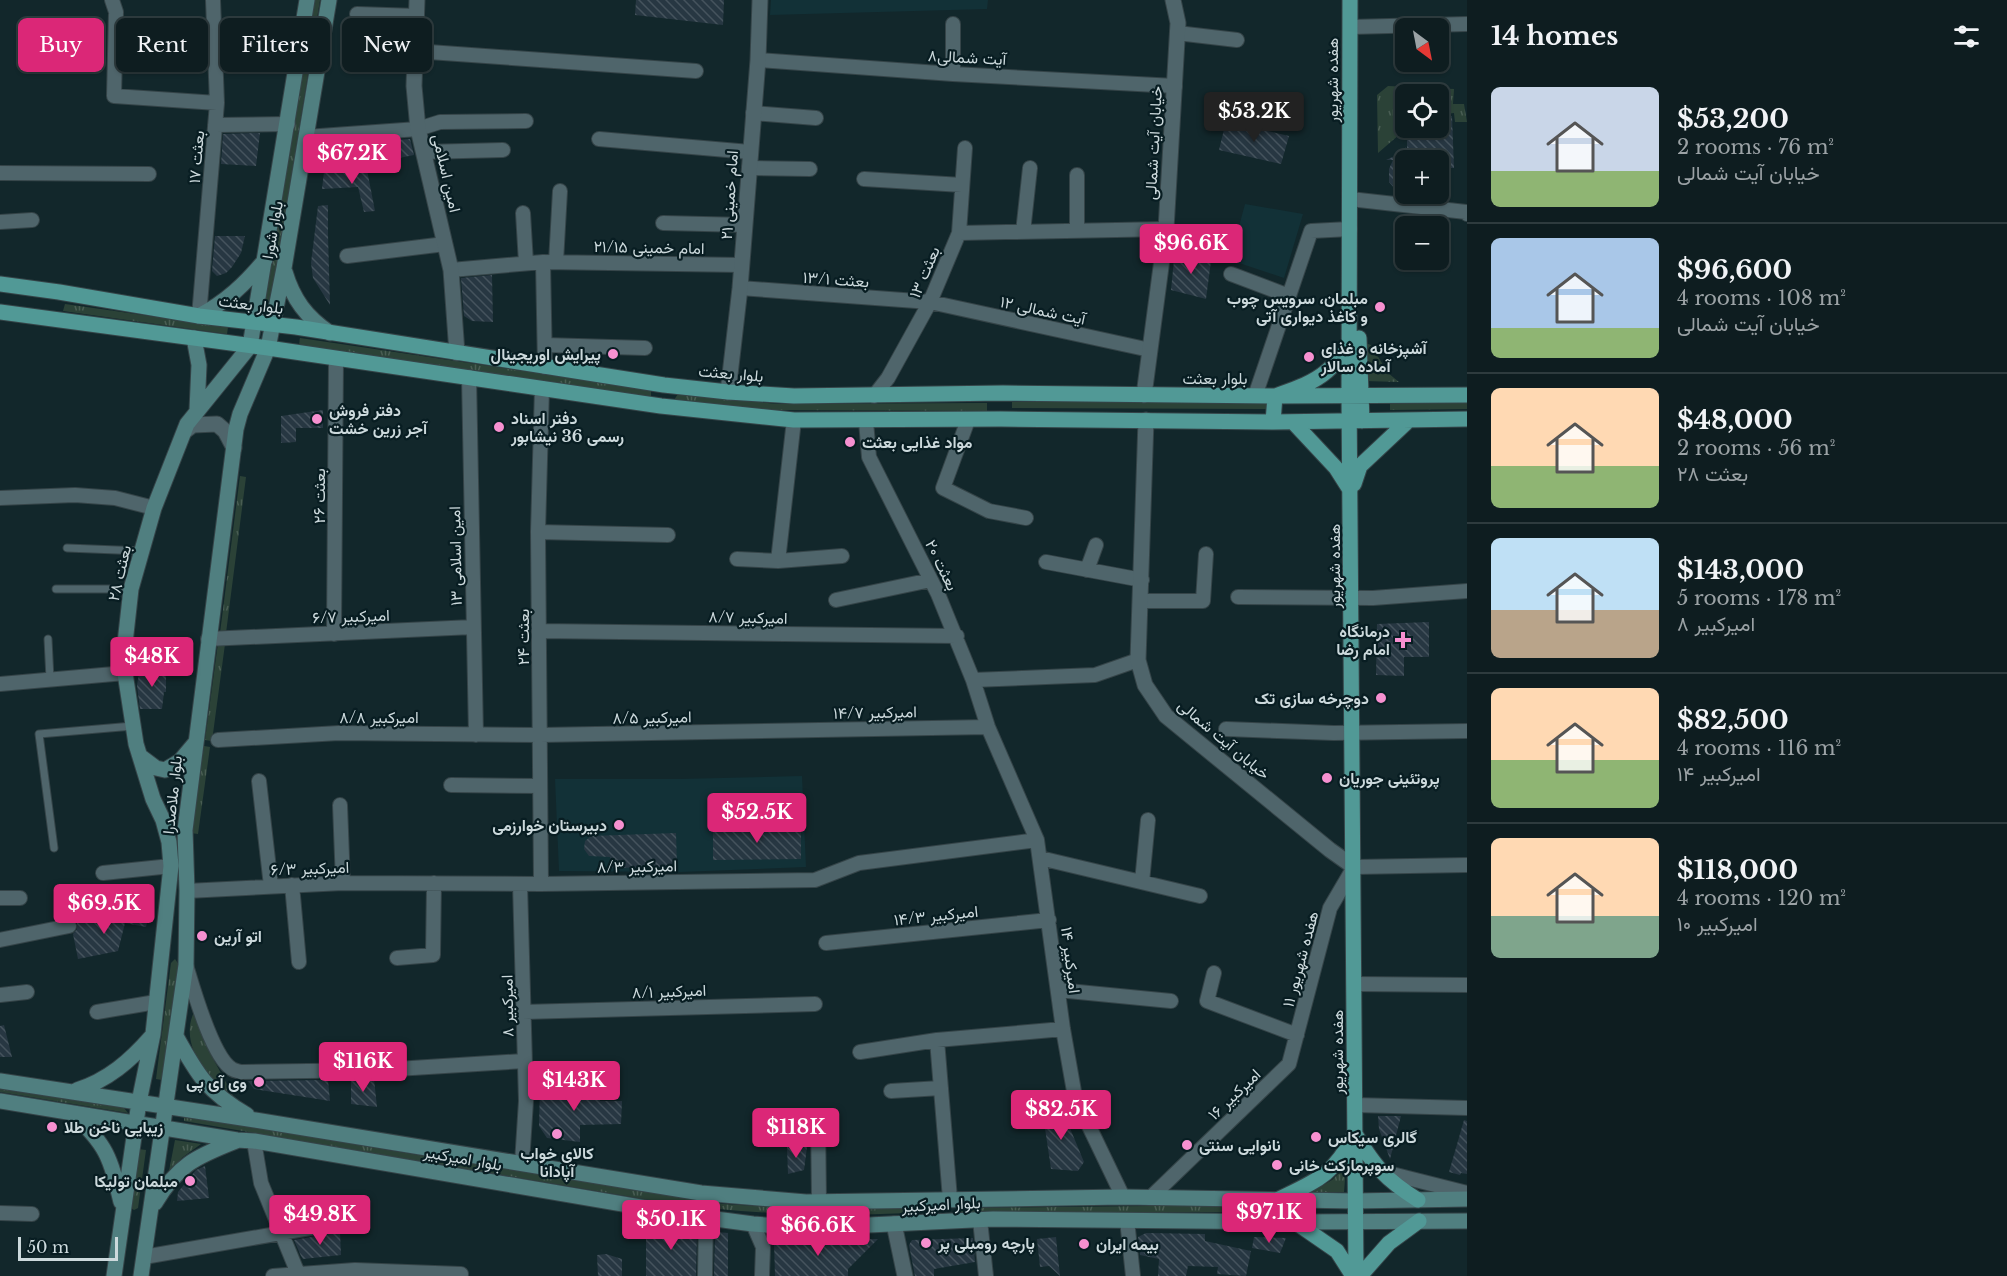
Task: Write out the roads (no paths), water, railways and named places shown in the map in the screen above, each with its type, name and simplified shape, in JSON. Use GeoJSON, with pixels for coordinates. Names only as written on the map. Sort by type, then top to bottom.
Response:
{"type":"FeatureCollection","features":[{"type":"Feature","properties":{"kind":"main road","name":"بلوار شورا"},"geometry":{"type":"LineString","coordinates":[[304,18],[307,0]]}},
{"type":"Feature","properties":{"kind":"main road","name":"بلوار شورا"},"geometry":{"type":"LineString","coordinates":[[273,324],[329,0]]}},
{"type":"Feature","properties":{"kind":"main road","name":"هفده شهریور"},"geometry":{"type":"LineString","coordinates":[[1350,0],[1350,347],[1356,421],[1351,493],[1356,1276]]}},
{"type":"Feature","properties":{"kind":"main road","name":"بلوار شورا"},"geometry":{"type":"LineString","coordinates":[[255,321],[295,72]]}},
{"type":"Feature","properties":{"kind":"main road"},"geometry":{"type":"LineString","coordinates":[[199,316],[237,292],[265,260]]}},
{"type":"Feature","properties":{"kind":"main road"},"geometry":{"type":"LineString","coordinates":[[284,268],[290,289],[301,308],[314,322],[330,333]]}},
{"type":"Feature","properties":{"kind":"main road","name":"بلوار بعثت"},"geometry":{"type":"LineString","coordinates":[[0,284],[664,385],[728,392],[794,396],[1003,393],[1255,396],[1467,395]]}},
{"type":"Feature","properties":{"kind":"main road"},"geometry":{"type":"LineString","coordinates":[[1350,290],[1358,305],[1355,395]]}},
{"type":"Feature","properties":{"kind":"main road"},"geometry":{"type":"LineString","coordinates":[[55,319],[59,292]]}},
{"type":"Feature","properties":{"kind":"main road"},"geometry":{"type":"LineString","coordinates":[[0,312],[268,348],[336,372],[468,377],[690,410],[794,420],[1001,419],[1293,422],[1467,419]]}},
{"type":"Feature","properties":{"kind":"main road","name":"بعثت ۲۸"},"geometry":{"type":"LineString","coordinates":[[156,1002],[171,866],[169,842],[163,820],[153,799],[140,756],[125,673],[125,643],[131,589],[154,508],[185,431],[197,410],[239,363],[250,346],[255,321]]}},
{"type":"Feature","properties":{"kind":"main road","name":"بلوار ملاصدرا"},"geometry":{"type":"LineString","coordinates":[[141,1276],[186,965],[185,830],[234,448],[240,414],[268,348],[273,324]]}},
{"type":"Feature","properties":{"kind":"main road"},"geometry":{"type":"LineString","coordinates":[[194,338],[199,365],[197,410]]}},
{"type":"Feature","properties":{"kind":"main road"},"geometry":{"type":"LineString","coordinates":[[1273,422],[1275,396],[1299,388],[1318,378],[1350,347]]}},
{"type":"Feature","properties":{"kind":"main road"},"geometry":{"type":"LineString","coordinates":[[1001,419],[1003,393]]}},
{"type":"Feature","properties":{"kind":"main road"},"geometry":{"type":"LineString","coordinates":[[1351,493],[1360,466],[1409,420]]}},
{"type":"Feature","properties":{"kind":"main road"},"geometry":{"type":"LineString","coordinates":[[1293,422],[1336,468],[1351,493]]}},
{"type":"Feature","properties":{"kind":"main road"},"geometry":{"type":"LineString","coordinates":[[140,756],[156,768],[165,770],[180,761],[196,742]]}},
{"type":"Feature","properties":{"kind":"main road"},"geometry":{"type":"LineString","coordinates":[[114,1276],[139,1102],[153,1034],[156,1002]]}},
{"type":"Feature","properties":{"kind":"main road"},"geometry":{"type":"LineString","coordinates":[[73,1092],[98,1083],[115,1072],[134,1056],[153,1034]]}},
{"type":"Feature","properties":{"kind":"main road"},"geometry":{"type":"LineString","coordinates":[[176,1036],[208,1087],[224,1101],[255,1120]]}},
{"type":"Feature","properties":{"kind":"main road","name":"بلوار امیرکبیر"},"geometry":{"type":"LineString","coordinates":[[0,1081],[700,1193],[819,1202],[1123,1197],[1354,1201],[1460,1199]]}},
{"type":"Feature","properties":{"kind":"main road","name":"بلوار امیرکبیر"},"geometry":{"type":"LineString","coordinates":[[0,1101],[753,1224],[807,1228],[980,1220],[1460,1221]]}},
{"type":"Feature","properties":{"kind":"main road"},"geometry":{"type":"LineString","coordinates":[[72,1113],[95,1134],[107,1152],[123,1214]]}},
{"type":"Feature","properties":{"kind":"main road"},"geometry":{"type":"LineString","coordinates":[[1279,1200],[1322,1178],[1341,1159],[1355,1134],[1380,1171],[1399,1188],[1418,1200]]}},
{"type":"Feature","properties":{"kind":"main road"},"geometry":{"type":"LineString","coordinates":[[342,1156],[348,1135]]}},
{"type":"Feature","properties":{"kind":"main road"},"geometry":{"type":"LineString","coordinates":[[123,1214],[150,1215],[169,1181],[187,1163],[237,1140]]}},
{"type":"Feature","properties":{"kind":"main road"},"geometry":{"type":"LineString","coordinates":[[1243,1221],[1250,1218],[1253,1211],[1246,1199]]}},
{"type":"Feature","properties":{"kind":"main road"},"geometry":{"type":"LineString","coordinates":[[1460,1199],[1460,1221]]}},
{"type":"Feature","properties":{"kind":"main road"},"geometry":{"type":"LineString","coordinates":[[1295,1222],[1337,1251],[1356,1276],[1389,1243],[1419,1221]]}},
{"type":"Feature","properties":{"kind":"street"},"geometry":{"type":"LineString","coordinates":[[112,0],[116,12],[114,96],[217,103]]}},
{"type":"Feature","properties":{"kind":"street","name":"بعثت ۱۷"},"geometry":{"type":"LineString","coordinates":[[199,316],[217,103],[213,0]]}},
{"type":"Feature","properties":{"kind":"street","name":"امین اسلامی"},"geometry":{"type":"LineString","coordinates":[[417,0],[417,16]]}},
{"type":"Feature","properties":{"kind":"street","name":"امام خمینی ۲۱"},"geometry":{"type":"LineString","coordinates":[[728,392],[742,265],[758,60],[760,0]]}},
{"type":"Feature","properties":{"kind":"street","name":"خیابان آیت شمالی"},"geometry":{"type":"LineString","coordinates":[[1144,395],[1166,229],[1178,23],[1173,0]]}},
{"type":"Feature","properties":{"kind":"street"},"geometry":{"type":"LineString","coordinates":[[357,14],[417,16]]}},
{"type":"Feature","properties":{"kind":"street"},"geometry":{"type":"LineString","coordinates":[[953,24],[953,74]]}},
{"type":"Feature","properties":{"kind":"street"},"geometry":{"type":"LineString","coordinates":[[1350,27],[1467,24]]}},
{"type":"Feature","properties":{"kind":"street"},"geometry":{"type":"LineString","coordinates":[[1177,33],[1237,40]]}},
{"type":"Feature","properties":{"kind":"street"},"geometry":{"type":"LineString","coordinates":[[215,46],[220,46]]}},
{"type":"Feature","properties":{"kind":"street"},"geometry":{"type":"LineString","coordinates":[[432,52],[696,71]]}},
{"type":"Feature","properties":{"kind":"street","name":"آیت شمالی۸"},"geometry":{"type":"LineString","coordinates":[[758,60],[1175,87]]}},
{"type":"Feature","properties":{"kind":"street","name":"امین اسلامی"},"geometry":{"type":"LineString","coordinates":[[414,72],[418,129],[451,270],[457,352]]}},
{"type":"Feature","properties":{"kind":"street"},"geometry":{"type":"LineString","coordinates":[[753,113],[816,118]]}},
{"type":"Feature","properties":{"kind":"street"},"geometry":{"type":"LineString","coordinates":[[306,138],[418,129],[440,122],[526,121]]}},
{"type":"Feature","properties":{"kind":"street"},"geometry":{"type":"LineString","coordinates":[[215,125],[288,124]]}},
{"type":"Feature","properties":{"kind":"street"},"geometry":{"type":"LineString","coordinates":[[600,139],[810,169]]}},
{"type":"Feature","properties":{"kind":"street","name":"بعثت ۱۳"},"geometry":{"type":"LineString","coordinates":[[874,396],[888,378],[930,302],[959,233],[965,148]]}},
{"type":"Feature","properties":{"kind":"street"},"geometry":{"type":"LineString","coordinates":[[424,152],[503,150]]}},
{"type":"Feature","properties":{"kind":"street"},"geometry":{"type":"LineString","coordinates":[[1023,232],[1030,168]]}},
{"type":"Feature","properties":{"kind":"street"},"geometry":{"type":"LineString","coordinates":[[0,173],[149,174]]}},
{"type":"Feature","properties":{"kind":"street"},"geometry":{"type":"LineString","coordinates":[[1077,175],[1077,231]]}},
{"type":"Feature","properties":{"kind":"street"},"geometry":{"type":"LineString","coordinates":[[864,179],[962,185]]}},
{"type":"Feature","properties":{"kind":"street"},"geometry":{"type":"LineString","coordinates":[[545,367],[549,262],[560,190]]}},
{"type":"Feature","properties":{"kind":"street"},"geometry":{"type":"LineString","coordinates":[[1350,199],[1467,213]]}},
{"type":"Feature","properties":{"kind":"street"},"geometry":{"type":"LineString","coordinates":[[523,213],[526,263]]}},
{"type":"Feature","properties":{"kind":"street"},"geometry":{"type":"LineString","coordinates":[[0,222],[32,220]]}},
{"type":"Feature","properties":{"kind":"street"},"geometry":{"type":"LineString","coordinates":[[663,223],[745,225]]}},
{"type":"Feature","properties":{"kind":"street"},"geometry":{"type":"LineString","coordinates":[[959,233],[1166,229]]}},
{"type":"Feature","properties":{"kind":"street"},"geometry":{"type":"LineString","coordinates":[[1255,396],[1311,231],[1350,229]]}},
{"type":"Feature","properties":{"kind":"street"},"geometry":{"type":"LineString","coordinates":[[347,256],[445,244]]}},
{"type":"Feature","properties":{"kind":"street","name":"امام خمینی ۲۱/۱۵"},"geometry":{"type":"LineString","coordinates":[[451,270],[549,262],[742,265]]}},
{"type":"Feature","properties":{"kind":"street"},"geometry":{"type":"LineString","coordinates":[[1231,274],[1289,296]]}},
{"type":"Feature","properties":{"kind":"street","name":"بعثت ۱۳/۱"},"geometry":{"type":"LineString","coordinates":[[740,288],[930,302]]}},
{"type":"Feature","properties":{"kind":"street","name":"آیت شمالی ۱۲"},"geometry":{"type":"LineString","coordinates":[[930,302],[1150,350]]}},
{"type":"Feature","properties":{"kind":"street"},"geometry":{"type":"LineString","coordinates":[[545,345],[645,348]]}},
{"type":"Feature","properties":{"kind":"street","name":"بعثت ۲۶"},"geometry":{"type":"LineString","coordinates":[[334,634],[336,372]]}},
{"type":"Feature","properties":{"kind":"street","name":"امین اسلامی ۱۳"},"geometry":{"type":"LineString","coordinates":[[468,377],[476,735]]}},
{"type":"Feature","properties":{"kind":"street","name":"بعثت ۲۴"},"geometry":{"type":"LineString","coordinates":[[541,884],[538,532],[542,388]]}},
{"type":"Feature","properties":{"kind":"street"},"geometry":{"type":"LineString","coordinates":[[778,561],[794,420]]}},
{"type":"Feature","properties":{"kind":"street"},"geometry":{"type":"LineString","coordinates":[[968,420],[943,488],[989,511],[1026,518]]}},
{"type":"Feature","properties":{"kind":"street","name":"خیابان آیت شمالی"},"geometry":{"type":"LineString","coordinates":[[1146,420],[1142,601],[1138,660],[1145,686],[1166,716],[1354,867]]}},
{"type":"Feature","properties":{"kind":"street","name":"بعثت ۲۰"},"geometry":{"type":"LineString","coordinates":[[866,421],[869,457],[957,636],[988,727]]}},
{"type":"Feature","properties":{"kind":"street"},"geometry":{"type":"LineString","coordinates":[[185,431],[193,425],[217,424],[225,431],[234,448]]}},
{"type":"Feature","properties":{"kind":"street"},"geometry":{"type":"LineString","coordinates":[[0,498],[75,495],[115,498],[154,508]]}},
{"type":"Feature","properties":{"kind":"street"},"geometry":{"type":"LineString","coordinates":[[538,532],[668,535]]}},
{"type":"Feature","properties":{"kind":"street"},"geometry":{"type":"LineString","coordinates":[[1087,570],[1095,545]]}},
{"type":"Feature","properties":{"kind":"street"},"geometry":{"type":"LineString","coordinates":[[1142,601],[1203,601],[1206,554]]}},
{"type":"Feature","properties":{"kind":"street"},"geometry":{"type":"LineString","coordinates":[[737,559],[778,561],[842,556]]}},
{"type":"Feature","properties":{"kind":"street"},"geometry":{"type":"LineString","coordinates":[[1046,562],[1142,580]]}},
{"type":"Feature","properties":{"kind":"street"},"geometry":{"type":"LineString","coordinates":[[836,600],[931,580]]}},
{"type":"Feature","properties":{"kind":"street"},"geometry":{"type":"LineString","coordinates":[[1238,597],[1352,598],[1467,591]]}},
{"type":"Feature","properties":{"kind":"street","name":"امیرکبیر ۶/۷"},"geometry":{"type":"LineString","coordinates":[[208,639],[473,627]]}},
{"type":"Feature","properties":{"kind":"street","name":"امیرکبیر ۸/۷"},"geometry":{"type":"LineString","coordinates":[[539,631],[957,636]]}},
{"type":"Feature","properties":{"kind":"street"},"geometry":{"type":"LineString","coordinates":[[973,680],[1095,675],[1138,660]]}},
{"type":"Feature","properties":{"kind":"street"},"geometry":{"type":"LineString","coordinates":[[0,684],[125,673]]}},
{"type":"Feature","properties":{"kind":"street","name":"امیرکبیر ۱۴/۷"},"geometry":{"type":"LineString","coordinates":[[764,731],[988,727]]}},
{"type":"Feature","properties":{"kind":"street","name":"امیرکبیر ۱۴"},"geometry":{"type":"LineString","coordinates":[[988,727],[1037,840],[1063,1029],[1076,1097],[1123,1197]]}},
{"type":"Feature","properties":{"kind":"street"},"geometry":{"type":"LineString","coordinates":[[1226,729],[1353,733],[1467,731]]}},
{"type":"Feature","properties":{"kind":"street","name":"امیرکبیر ۸/۵"},"geometry":{"type":"LineString","coordinates":[[540,735],[764,731]]}},
{"type":"Feature","properties":{"kind":"street","name":"امیرکبیر ۸/۸"},"geometry":{"type":"LineString","coordinates":[[218,740],[339,733],[540,735]]}},
{"type":"Feature","properties":{"kind":"street"},"geometry":{"type":"LineString","coordinates":[[259,781],[271,886]]}},
{"type":"Feature","properties":{"kind":"street"},"geometry":{"type":"LineString","coordinates":[[452,785],[540,786]]}},
{"type":"Feature","properties":{"kind":"street"},"geometry":{"type":"LineString","coordinates":[[340,805],[343,883]]}},
{"type":"Feature","properties":{"kind":"street"},"geometry":{"type":"LineString","coordinates":[[1142,882],[1148,820]]}},
{"type":"Feature","properties":{"kind":"street","name":"امیرکبیر ۸/۳"},"geometry":{"type":"LineString","coordinates":[[520,884],[815,880],[859,863],[1037,840]]}},
{"type":"Feature","properties":{"kind":"street"},"geometry":{"type":"LineString","coordinates":[[1040,858],[1200,896]]}},
{"type":"Feature","properties":{"kind":"street"},"geometry":{"type":"LineString","coordinates":[[1354,867],[1467,865]]}},
{"type":"Feature","properties":{"kind":"street"},"geometry":{"type":"LineString","coordinates":[[103,873],[171,866]]}},
{"type":"Feature","properties":{"kind":"street","name":"هفده شهریور ۱۱"},"geometry":{"type":"LineString","coordinates":[[1289,1064],[1330,908],[1354,867]]}},
{"type":"Feature","properties":{"kind":"street","name":"امیرکبیر ۶/۳"},"geometry":{"type":"LineString","coordinates":[[187,891],[343,883],[520,884]]}},
{"type":"Feature","properties":{"kind":"street"},"geometry":{"type":"LineString","coordinates":[[397,958],[433,955],[434,883]]}},
{"type":"Feature","properties":{"kind":"street","name":"امیرکبیر ۸"},"geometry":{"type":"LineString","coordinates":[[520,884],[526,1101],[522,1163]]}},
{"type":"Feature","properties":{"kind":"street"},"geometry":{"type":"LineString","coordinates":[[292,885],[299,962]]}},
{"type":"Feature","properties":{"kind":"street"},"geometry":{"type":"LineString","coordinates":[[0,898],[20,898]]}},
{"type":"Feature","properties":{"kind":"street","name":"امیرکبیر ۱۴/۳"},"geometry":{"type":"LineString","coordinates":[[826,943],[1049,920]]}},
{"type":"Feature","properties":{"kind":"street"},"geometry":{"type":"LineString","coordinates":[[0,940],[69,926]]}},
{"type":"Feature","properties":{"kind":"street"},"geometry":{"type":"LineString","coordinates":[[186,965],[201,1012],[216,1048],[231,1068],[241,1072],[380,1070],[525,1061]]}},
{"type":"Feature","properties":{"kind":"street"},"geometry":{"type":"LineString","coordinates":[[1214,972],[1207,1001],[1297,1035]]}},
{"type":"Feature","properties":{"kind":"street"},"geometry":{"type":"LineString","coordinates":[[1355,984],[1467,985]]}},
{"type":"Feature","properties":{"kind":"street"},"geometry":{"type":"LineString","coordinates":[[1058,990],[1171,1002]]}},
{"type":"Feature","properties":{"kind":"street"},"geometry":{"type":"LineString","coordinates":[[0,996],[27,992]]}},
{"type":"Feature","properties":{"kind":"street"},"geometry":{"type":"LineString","coordinates":[[97,1012],[156,1002]]}},
{"type":"Feature","properties":{"kind":"street","name":"امیرکبیر ۸/۱"},"geometry":{"type":"LineString","coordinates":[[523,1012],[815,1004]]}},
{"type":"Feature","properties":{"kind":"street"},"geometry":{"type":"LineString","coordinates":[[860,1052],[937,1040],[1063,1029]]}},
{"type":"Feature","properties":{"kind":"street"},"geometry":{"type":"LineString","coordinates":[[937,1040],[950,1199]]}},
{"type":"Feature","properties":{"kind":"street","name":"امیرکبیر ۱۶"},"geometry":{"type":"LineString","coordinates":[[1150,1198],[1289,1064]]}},
{"type":"Feature","properties":{"kind":"street"},"geometry":{"type":"LineString","coordinates":[[891,1091],[941,1088]]}},
{"type":"Feature","properties":{"kind":"street"},"geometry":{"type":"LineString","coordinates":[[1355,1105],[1467,1108]]}},
{"type":"Feature","properties":{"kind":"street"},"geometry":{"type":"LineString","coordinates":[[818,1118],[819,1202]]}},
{"type":"Feature","properties":{"kind":"street"},"geometry":{"type":"LineString","coordinates":[[255,1141],[261,1183],[298,1275]]}},
{"type":"Feature","properties":{"kind":"street"},"geometry":{"type":"LineString","coordinates":[[1380,1171],[1467,1193]]}},
{"type":"Feature","properties":{"kind":"street"},"geometry":{"type":"LineString","coordinates":[[0,1213],[32,1214]]}},
{"type":"Feature","properties":{"kind":"street"},"geometry":{"type":"LineString","coordinates":[[705,1276],[706,1217]]}},
{"type":"Feature","properties":{"kind":"street"},"geometry":{"type":"LineString","coordinates":[[980,1220],[986,1276]]}},
{"type":"Feature","properties":{"kind":"street"},"geometry":{"type":"LineString","coordinates":[[1127,1220],[1133,1276]]}},
{"type":"Feature","properties":{"kind":"street"},"geometry":{"type":"LineString","coordinates":[[753,1224],[763,1247],[762,1276]]}},
{"type":"Feature","properties":{"kind":"street"},"geometry":{"type":"LineString","coordinates":[[894,1224],[905,1276]]}},
{"type":"Feature","properties":{"kind":"street"},"geometry":{"type":"LineString","coordinates":[[144,1257],[327,1225]]}},
{"type":"Feature","properties":{"kind":"street"},"geometry":{"type":"LineString","coordinates":[[273,1276],[355,1270],[461,1274]]}},
{"type":"Feature","properties":{"kind":"lane"},"geometry":{"type":"LineString","coordinates":[[67,548],[142,550]]}},
{"type":"Feature","properties":{"kind":"lane"},"geometry":{"type":"LineString","coordinates":[[56,589],[131,589]]}},
{"type":"Feature","properties":{"kind":"lane"},"geometry":{"type":"LineString","coordinates":[[48,639],[50,679]]}},
{"type":"Feature","properties":{"kind":"lane"},"geometry":{"type":"LineString","coordinates":[[54,848],[39,734],[133,726]]}},
{"type":"Feature","properties":{"kind":"place","name":"مبلمان، سرویس چوب و کاغذ دیواری آتی"},"geometry":{"type":"Point","coordinates":[1380,307]}},
{"type":"Feature","properties":{"kind":"place","name":"پیرایش اوریجینال"},"geometry":{"type":"Point","coordinates":[613,354]}},
{"type":"Feature","properties":{"kind":"place","name":"آشپزخانه و غذای آماده سالار"},"geometry":{"type":"Point","coordinates":[1309,357]}},
{"type":"Feature","properties":{"kind":"place","name":"دفتر فروش آجر زرین خشت"},"geometry":{"type":"Point","coordinates":[317,419]}},
{"type":"Feature","properties":{"kind":"place","name":"دفتر اسناد رسمی 36 نیشابور"},"geometry":{"type":"Point","coordinates":[499,427]}},
{"type":"Feature","properties":{"kind":"place","name":"مواد غذایی بعثت"},"geometry":{"type":"Point","coordinates":[850,442]}},
{"type":"Feature","properties":{"kind":"place","name":"درمانگاه امام رضا"},"geometry":{"type":"Point","coordinates":[1403,640]}},
{"type":"Feature","properties":{"kind":"place","name":"دوچرخه سازی تک"},"geometry":{"type":"Point","coordinates":[1381,698]}},
{"type":"Feature","properties":{"kind":"place","name":"پروتئینی جوریان"},"geometry":{"type":"Point","coordinates":[1327,778]}},
{"type":"Feature","properties":{"kind":"place","name":"دبیرستان خوارزمی"},"geometry":{"type":"Point","coordinates":[619,825]}},
{"type":"Feature","properties":{"kind":"place","name":"اتو آرین"},"geometry":{"type":"Point","coordinates":[202,936]}},
{"type":"Feature","properties":{"kind":"place","name":"وی آی پی"},"geometry":{"type":"Point","coordinates":[259,1082]}},
{"type":"Feature","properties":{"kind":"place","name":"زیبایی ناخن طلا"},"geometry":{"type":"Point","coordinates":[52,1127]}},
{"type":"Feature","properties":{"kind":"place","name":"کالای خواب آپادانا"},"geometry":{"type":"Point","coordinates":[557,1134]}},
{"type":"Feature","properties":{"kind":"place","name":"گالری سیکاس"},"geometry":{"type":"Point","coordinates":[1316,1137]}},
{"type":"Feature","properties":{"kind":"place","name":"نانوایی سنتی"},"geometry":{"type":"Point","coordinates":[1187,1145]}},
{"type":"Feature","properties":{"kind":"place","name":"سوپرمارکت خانی"},"geometry":{"type":"Point","coordinates":[1277,1165]}},
{"type":"Feature","properties":{"kind":"place","name":"مبلمان تولیکا"},"geometry":{"type":"Point","coordinates":[190,1181]}},
{"type":"Feature","properties":{"kind":"place","name":"پارچه رومبلی پر"},"geometry":{"type":"Point","coordinates":[926,1243]}},
{"type":"Feature","properties":{"kind":"place","name":"بیمه ایران"},"geometry":{"type":"Point","coordinates":[1084,1244]}}]}
